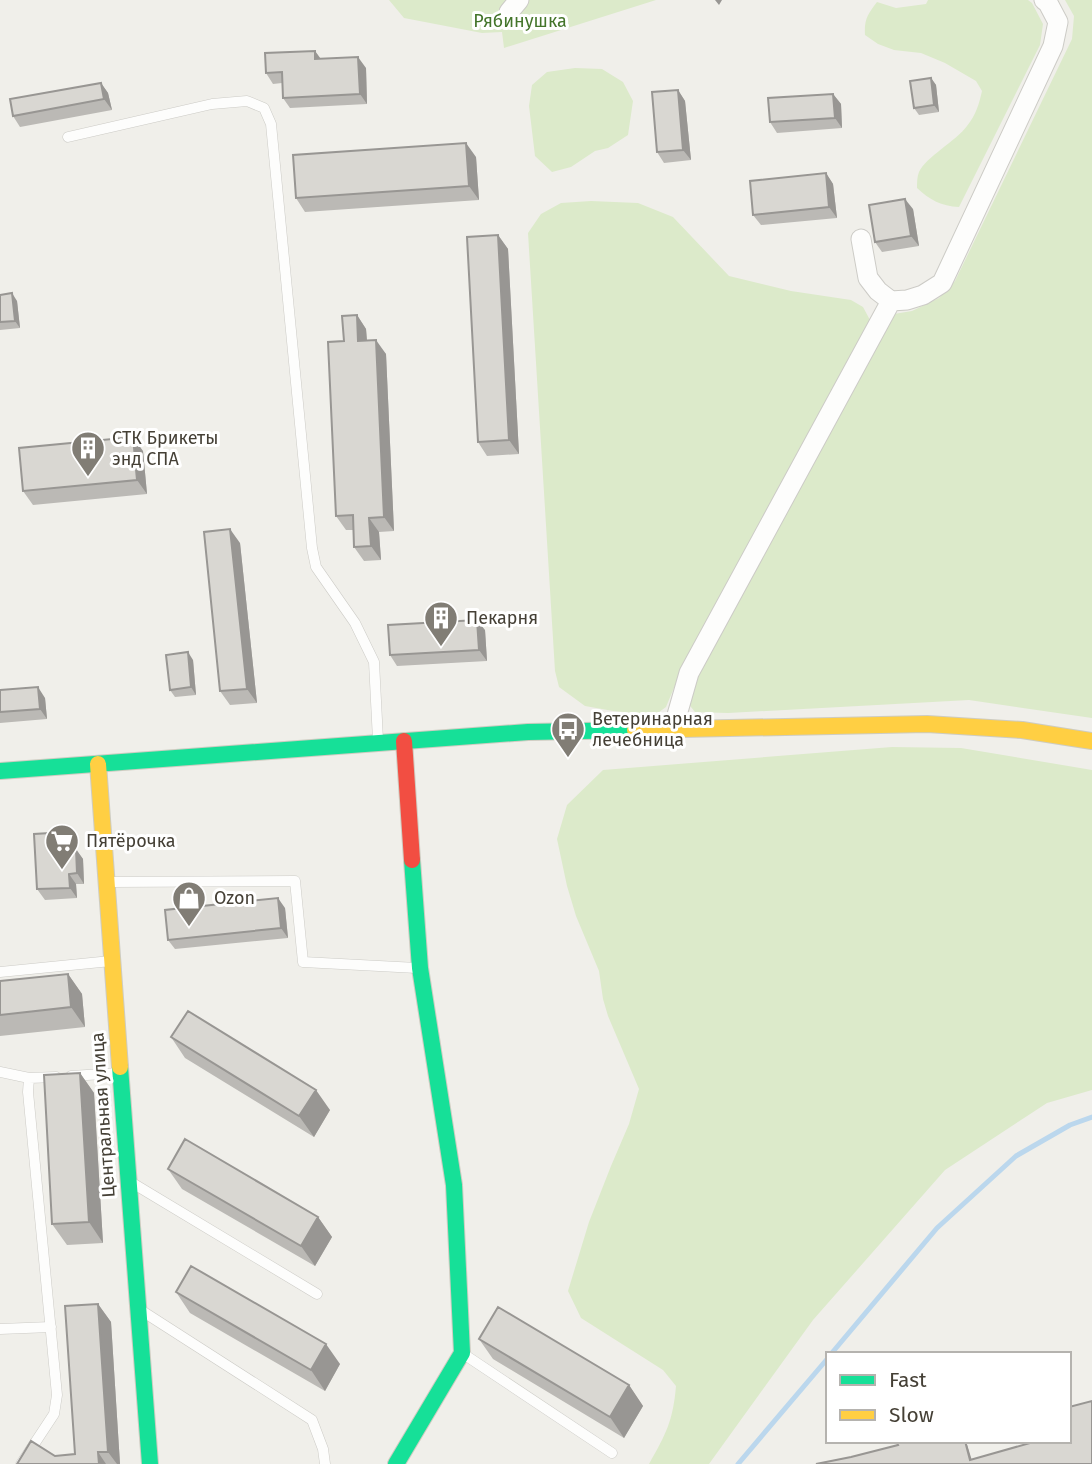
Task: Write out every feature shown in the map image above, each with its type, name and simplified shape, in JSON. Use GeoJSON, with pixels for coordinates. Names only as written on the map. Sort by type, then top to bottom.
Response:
{"type":"FeatureCollection","features":[{"type":"Feature","properties":{"kind":"street"},"geometry":{"type":"LineString","coordinates":[[861,239],[868,278],[878,291],[891,301],[923,295],[942,283],[1053,46],[1058,22],[1044,0]]}},
{"type":"Feature","properties":{"kind":"street"},"geometry":{"type":"LineString","coordinates":[[673,729],[690,673],[891,301]]}},
{"type":"Feature","properties":{"kind":"street"},"geometry":{"type":"LineString","coordinates":[[0,771],[528,732],[927,724],[1022,730],[1092,741]]}},
{"type":"Feature","properties":{"kind":"street"},"geometry":{"type":"LineString","coordinates":[[396,1464],[462,1353],[454,1185],[420,968],[404,741]]}},
{"type":"Feature","properties":{"kind":"street","name":"Центральная улица"},"geometry":{"type":"LineString","coordinates":[[97,764],[136,1308],[150,1464]]}},
{"type":"Feature","properties":{"kind":"lane"},"geometry":{"type":"LineString","coordinates":[[68,137],[212,104],[247,101],[264,108],[271,124],[312,548],[316,566],[355,623],[374,663],[378,743]]}},
{"type":"Feature","properties":{"kind":"lane"},"geometry":{"type":"LineString","coordinates":[[106,882],[295,881],[303,962],[420,968]]}},
{"type":"Feature","properties":{"kind":"lane"},"geometry":{"type":"LineString","coordinates":[[0,972],[112,961]]}},
{"type":"Feature","properties":{"kind":"lane"},"geometry":{"type":"LineString","coordinates":[[0,1072],[29,1078],[120,1073]]}},
{"type":"Feature","properties":{"kind":"lane"},"geometry":{"type":"LineString","coordinates":[[21,1464],[54,1414],[58,1395],[29,1078]]}},
{"type":"Feature","properties":{"kind":"lane"},"geometry":{"type":"LineString","coordinates":[[127,1180],[317,1294]]}},
{"type":"Feature","properties":{"kind":"lane"},"geometry":{"type":"LineString","coordinates":[[136,1308],[312,1420],[324,1449],[325,1464]]}},
{"type":"Feature","properties":{"kind":"lane"},"geometry":{"type":"LineString","coordinates":[[0,1329],[51,1327]]}},
{"type":"Feature","properties":{"kind":"lane"},"geometry":{"type":"LineString","coordinates":[[462,1353],[612,1453]]}},
{"type":"Feature","properties":{"kind":"green space","name":"Рябинушка"},"geometry":{"type":"Polygon","coordinates":[[[389,0],[656,0],[504,48],[502,32],[482,33],[404,18],[389,0]]]}},
{"type":"Feature","properties":{"kind":"green space"},"geometry":{"type":"Polygon","coordinates":[[[928,0],[1028,0],[1043,24],[1040,45],[959,207],[941,204],[927,196],[917,188],[918,176],[923,166],[967,126],[977,109],[982,91],[976,81],[945,63],[921,53],[894,50],[865,35],[867,17],[877,2],[896,8],[926,4],[928,0]]]}},
{"type":"Feature","properties":{"kind":"green space"},"geometry":{"type":"Polygon","coordinates":[[[1065,0],[1092,0],[1092,718],[969,700],[728,713],[695,712],[687,702],[694,674],[894,314],[912,311],[939,298],[955,281],[1072,39],[1074,16],[1065,0]]]}},
{"type":"Feature","properties":{"kind":"green space"},"geometry":{"type":"Polygon","coordinates":[[[575,68],[602,69],[623,82],[633,101],[628,135],[608,148],[595,151],[571,167],[552,172],[535,156],[529,106],[532,85],[547,72],[575,68]]]}},
{"type":"Feature","properties":{"kind":"green space"},"geometry":{"type":"Polygon","coordinates":[[[561,203],[638,203],[673,217],[729,276],[791,291],[851,300],[863,307],[870,320],[681,671],[666,707],[655,715],[585,706],[559,687],[555,671],[528,233],[541,214],[561,203]]]}},
{"type":"Feature","properties":{"kind":"green space"},"geometry":{"type":"Polygon","coordinates":[[[892,747],[961,748],[1092,770],[1092,1090],[1047,1103],[945,1170],[813,1320],[709,1464],[649,1464],[668,1427],[676,1386],[663,1370],[581,1318],[568,1291],[589,1222],[629,1124],[639,1089],[608,1016],[599,971],[576,916],[567,886],[557,839],[567,805],[603,770],[892,747]]]}},
{"type":"Feature","properties":{"kind":"building"},"geometry":{"type":"Polygon","coordinates":[[[315,51],[315,59],[358,57],[360,94],[283,98],[282,72],[266,73],[265,53],[315,51]]]}},
{"type":"Feature","properties":{"kind":"building"},"geometry":{"type":"Polygon","coordinates":[[[931,78],[934,105],[914,108],[910,81],[931,78]]]}},
{"type":"Feature","properties":{"kind":"building"},"geometry":{"type":"Polygon","coordinates":[[[101,83],[104,99],[13,116],[10,99],[101,83]]]}},
{"type":"Feature","properties":{"kind":"building"},"geometry":{"type":"Polygon","coordinates":[[[678,90],[683,150],[657,152],[652,92],[678,90]]]}},
{"type":"Feature","properties":{"kind":"building"},"geometry":{"type":"Polygon","coordinates":[[[833,94],[835,118],[770,122],[768,98],[833,94]]]}},
{"type":"Feature","properties":{"kind":"building"},"geometry":{"type":"Polygon","coordinates":[[[466,143],[469,186],[296,198],[293,155],[466,143]]]}},
{"type":"Feature","properties":{"kind":"building"},"geometry":{"type":"Polygon","coordinates":[[[826,173],[829,207],[753,215],[750,181],[826,173]]]}},
{"type":"Feature","properties":{"kind":"building"},"geometry":{"type":"Polygon","coordinates":[[[905,199],[911,236],[875,242],[869,205],[905,199]]]}},
{"type":"Feature","properties":{"kind":"building"},"geometry":{"type":"Polygon","coordinates":[[[498,235],[509,440],[478,442],[467,237],[498,235]]]}},
{"type":"Feature","properties":{"kind":"building"},"geometry":{"type":"Polygon","coordinates":[[[12,293],[15,321],[0,322],[0,295],[12,293]]]}},
{"type":"Feature","properties":{"kind":"building"},"geometry":{"type":"Polygon","coordinates":[[[357,315],[358,341],[376,340],[384,517],[369,518],[371,546],[354,547],[353,515],[336,516],[328,342],[344,341],[342,316],[357,315]]]}},
{"type":"Feature","properties":{"kind":"building","name":"СТК Брикеты энд СПА"},"geometry":{"type":"Polygon","coordinates":[[[133,437],[137,480],[23,491],[19,448],[133,437]]]}},
{"type":"Feature","properties":{"kind":"building"},"geometry":{"type":"Polygon","coordinates":[[[230,529],[247,689],[220,691],[204,532],[230,529]]]}},
{"type":"Feature","properties":{"kind":"building"},"geometry":{"type":"Polygon","coordinates":[[[477,620],[479,650],[390,655],[388,625],[477,620]]]}},
{"type":"Feature","properties":{"kind":"building"},"geometry":{"type":"Polygon","coordinates":[[[188,652],[191,687],[170,690],[166,655],[188,652]]]}},
{"type":"Feature","properties":{"kind":"building"},"geometry":{"type":"Polygon","coordinates":[[[38,687],[40,709],[0,712],[0,690],[38,687]]]}},
{"type":"Feature","properties":{"kind":"building"},"geometry":{"type":"Polygon","coordinates":[[[67,832],[68,849],[76,849],[77,873],[69,874],[70,888],[37,889],[34,834],[67,832]]]}},
{"type":"Feature","properties":{"kind":"building"},"geometry":{"type":"Polygon","coordinates":[[[278,898],[281,928],[168,940],[165,910],[278,898]]]}},
{"type":"Feature","properties":{"kind":"building"},"geometry":{"type":"Polygon","coordinates":[[[68,974],[71,1007],[0,1015],[0,981],[68,974]]]}},
{"type":"Feature","properties":{"kind":"building"},"geometry":{"type":"Polygon","coordinates":[[[188,1011],[316,1090],[299,1116],[171,1037],[188,1011]]]}},
{"type":"Feature","properties":{"kind":"building"},"geometry":{"type":"Polygon","coordinates":[[[80,1073],[89,1222],[52,1224],[44,1075],[80,1073]]]}},
{"type":"Feature","properties":{"kind":"building"},"geometry":{"type":"Polygon","coordinates":[[[185,1139],[318,1217],[301,1246],[168,1169],[185,1139]]]}},
{"type":"Feature","properties":{"kind":"building"},"geometry":{"type":"Polygon","coordinates":[[[191,1266],[326,1344],[311,1370],[176,1292],[191,1266]]]}},
{"type":"Feature","properties":{"kind":"building"},"geometry":{"type":"Polygon","coordinates":[[[98,1304],[108,1452],[98,1452],[99,1464],[17,1464],[31,1441],[55,1456],[75,1454],[65,1306],[98,1304]]]}},
{"type":"Feature","properties":{"kind":"building"},"geometry":{"type":"Polygon","coordinates":[[[498,1307],[629,1385],[610,1417],[479,1339],[498,1307]]]}},
{"type":"Feature","properties":{"kind":"building"},"geometry":{"type":"Polygon","coordinates":[[[1092,1401],[1092,1464],[816,1464],[898,1445],[897,1443],[966,1443],[970,1460],[1030,1443],[1071,1443],[1071,1406],[1092,1401]]]}},
{"type":"Feature","properties":{"kind":"waterway"},"geometry":{"type":"LineString","coordinates":[[833,1352],[937,1228],[1016,1156],[1070,1125],[1092,1117]]}},
{"type":"Feature","properties":{"kind":"waterway"},"geometry":{"type":"LineString","coordinates":[[738,1464],[826,1360]]}},
{"type":"Feature","properties":{"kind":"traffic: fast"},"geometry":{"type":"LineString","coordinates":[[0,771],[528,732],[635,730]]}},
{"type":"Feature","properties":{"kind":"traffic: fast"},"geometry":{"type":"LineString","coordinates":[[396,1464],[462,1353],[454,1185],[420,968],[412,860]]}},
{"type":"Feature","properties":{"kind":"traffic: fast"},"geometry":{"type":"LineString","coordinates":[[120,1067],[150,1464]]}},
{"type":"Feature","properties":{"kind":"traffic: slow"},"geometry":{"type":"LineString","coordinates":[[635,730],[927,724],[1022,730],[1092,741]]}},
{"type":"Feature","properties":{"kind":"traffic: slow"},"geometry":{"type":"LineString","coordinates":[[98,764],[120,1067]]}},
{"type":"Feature","properties":{"kind":"traffic: jam"},"geometry":{"type":"LineString","coordinates":[[404,741],[412,860]]}},
{"type":"Feature","properties":{"kind":"place","name":"СТК Брикеты энд СПА"},"geometry":{"type":"Point","coordinates":[88,478]}},
{"type":"Feature","properties":{"kind":"place","name":"Пекарня"},"geometry":{"type":"Point","coordinates":[441,648]}},
{"type":"Feature","properties":{"kind":"place","name":"Ветеринарная лечебница"},"geometry":{"type":"Point","coordinates":[568,759]}},
{"type":"Feature","properties":{"kind":"place","name":"Пятёрочка"},"geometry":{"type":"Point","coordinates":[62,871]}},
{"type":"Feature","properties":{"kind":"place","name":"Ozon"},"geometry":{"type":"Point","coordinates":[189,928]}}]}
